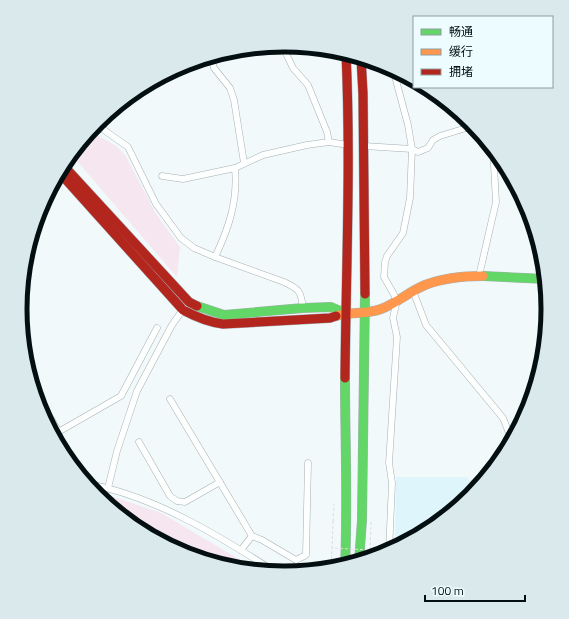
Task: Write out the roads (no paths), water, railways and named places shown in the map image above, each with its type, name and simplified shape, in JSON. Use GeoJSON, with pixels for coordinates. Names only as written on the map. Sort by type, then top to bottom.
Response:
{"type":"FeatureCollection","features":[{"type":"Feature","properties":{"kind":"main road"},"geometry":{"type":"LineString","coordinates":[[345,559],[347,523],[345,447],[345,313],[348,145],[346,60]]}},
{"type":"Feature","properties":{"kind":"main road"},"geometry":{"type":"LineString","coordinates":[[359,555],[362,520],[365,312],[364,146],[361,64]]}},
{"type":"Feature","properties":{"kind":"main road"},"geometry":{"type":"LineString","coordinates":[[68,170],[186,306],[224,315],[330,307],[345,313]]}},
{"type":"Feature","properties":{"kind":"main road"},"geometry":{"type":"LineString","coordinates":[[64,177],[200,319],[223,324],[330,318],[345,313],[365,312],[381,309],[425,285],[448,279],[479,276],[540,279]]}},
{"type":"Feature","properties":{"kind":"street"},"geometry":{"type":"LineString","coordinates":[[285,52],[293,68],[308,85],[327,132],[329,142]]}},
{"type":"Feature","properties":{"kind":"street"},"geometry":{"type":"LineString","coordinates":[[213,63],[214,68],[230,88],[234,100],[244,163]]}},
{"type":"Feature","properties":{"kind":"street"},"geometry":{"type":"LineString","coordinates":[[389,544],[392,483],[389,463],[397,337],[393,318],[397,300],[384,277],[387,256],[403,233],[410,198],[412,149],[408,125],[394,77]]}},
{"type":"Feature","properties":{"kind":"street"},"geometry":{"type":"LineString","coordinates":[[101,128],[128,147],[156,204],[181,238],[194,248],[297,288],[302,296],[303,308]]}},
{"type":"Feature","properties":{"kind":"street"},"geometry":{"type":"LineString","coordinates":[[364,146],[412,149],[418,152],[428,148],[433,140],[440,136],[466,128]]}},
{"type":"Feature","properties":{"kind":"street"},"geometry":{"type":"LineString","coordinates":[[162,176],[182,179],[235,168],[263,155],[307,145],[329,142],[348,145]]}},
{"type":"Feature","properties":{"kind":"street"},"geometry":{"type":"LineString","coordinates":[[479,276],[496,202],[494,159]]}},
{"type":"Feature","properties":{"kind":"street"},"geometry":{"type":"LineString","coordinates":[[215,257],[224,238],[235,199],[235,168]]}},
{"type":"Feature","properties":{"kind":"street"},"geometry":{"type":"LineString","coordinates":[[413,291],[426,325],[502,418],[510,435]]}},
{"type":"Feature","properties":{"kind":"street"},"geometry":{"type":"LineString","coordinates":[[108,488],[117,451],[137,391],[172,325],[186,306]]}},
{"type":"Feature","properties":{"kind":"street"},"geometry":{"type":"LineString","coordinates":[[58,432],[121,396],[157,328]]}},
{"type":"Feature","properties":{"kind":"street"},"geometry":{"type":"LineString","coordinates":[[170,399],[252,536],[262,540],[296,560],[306,554],[308,463]]}},
{"type":"Feature","properties":{"kind":"street"},"geometry":{"type":"LineString","coordinates":[[139,442],[170,496],[177,501],[185,502],[220,482]]}},
{"type":"Feature","properties":{"kind":"street"},"geometry":{"type":"LineString","coordinates":[[97,486],[108,488],[169,511],[241,550],[267,566]]}},
{"type":"Feature","properties":{"kind":"street"},"geometry":{"type":"LineString","coordinates":[[241,550],[252,536]]}}]}
